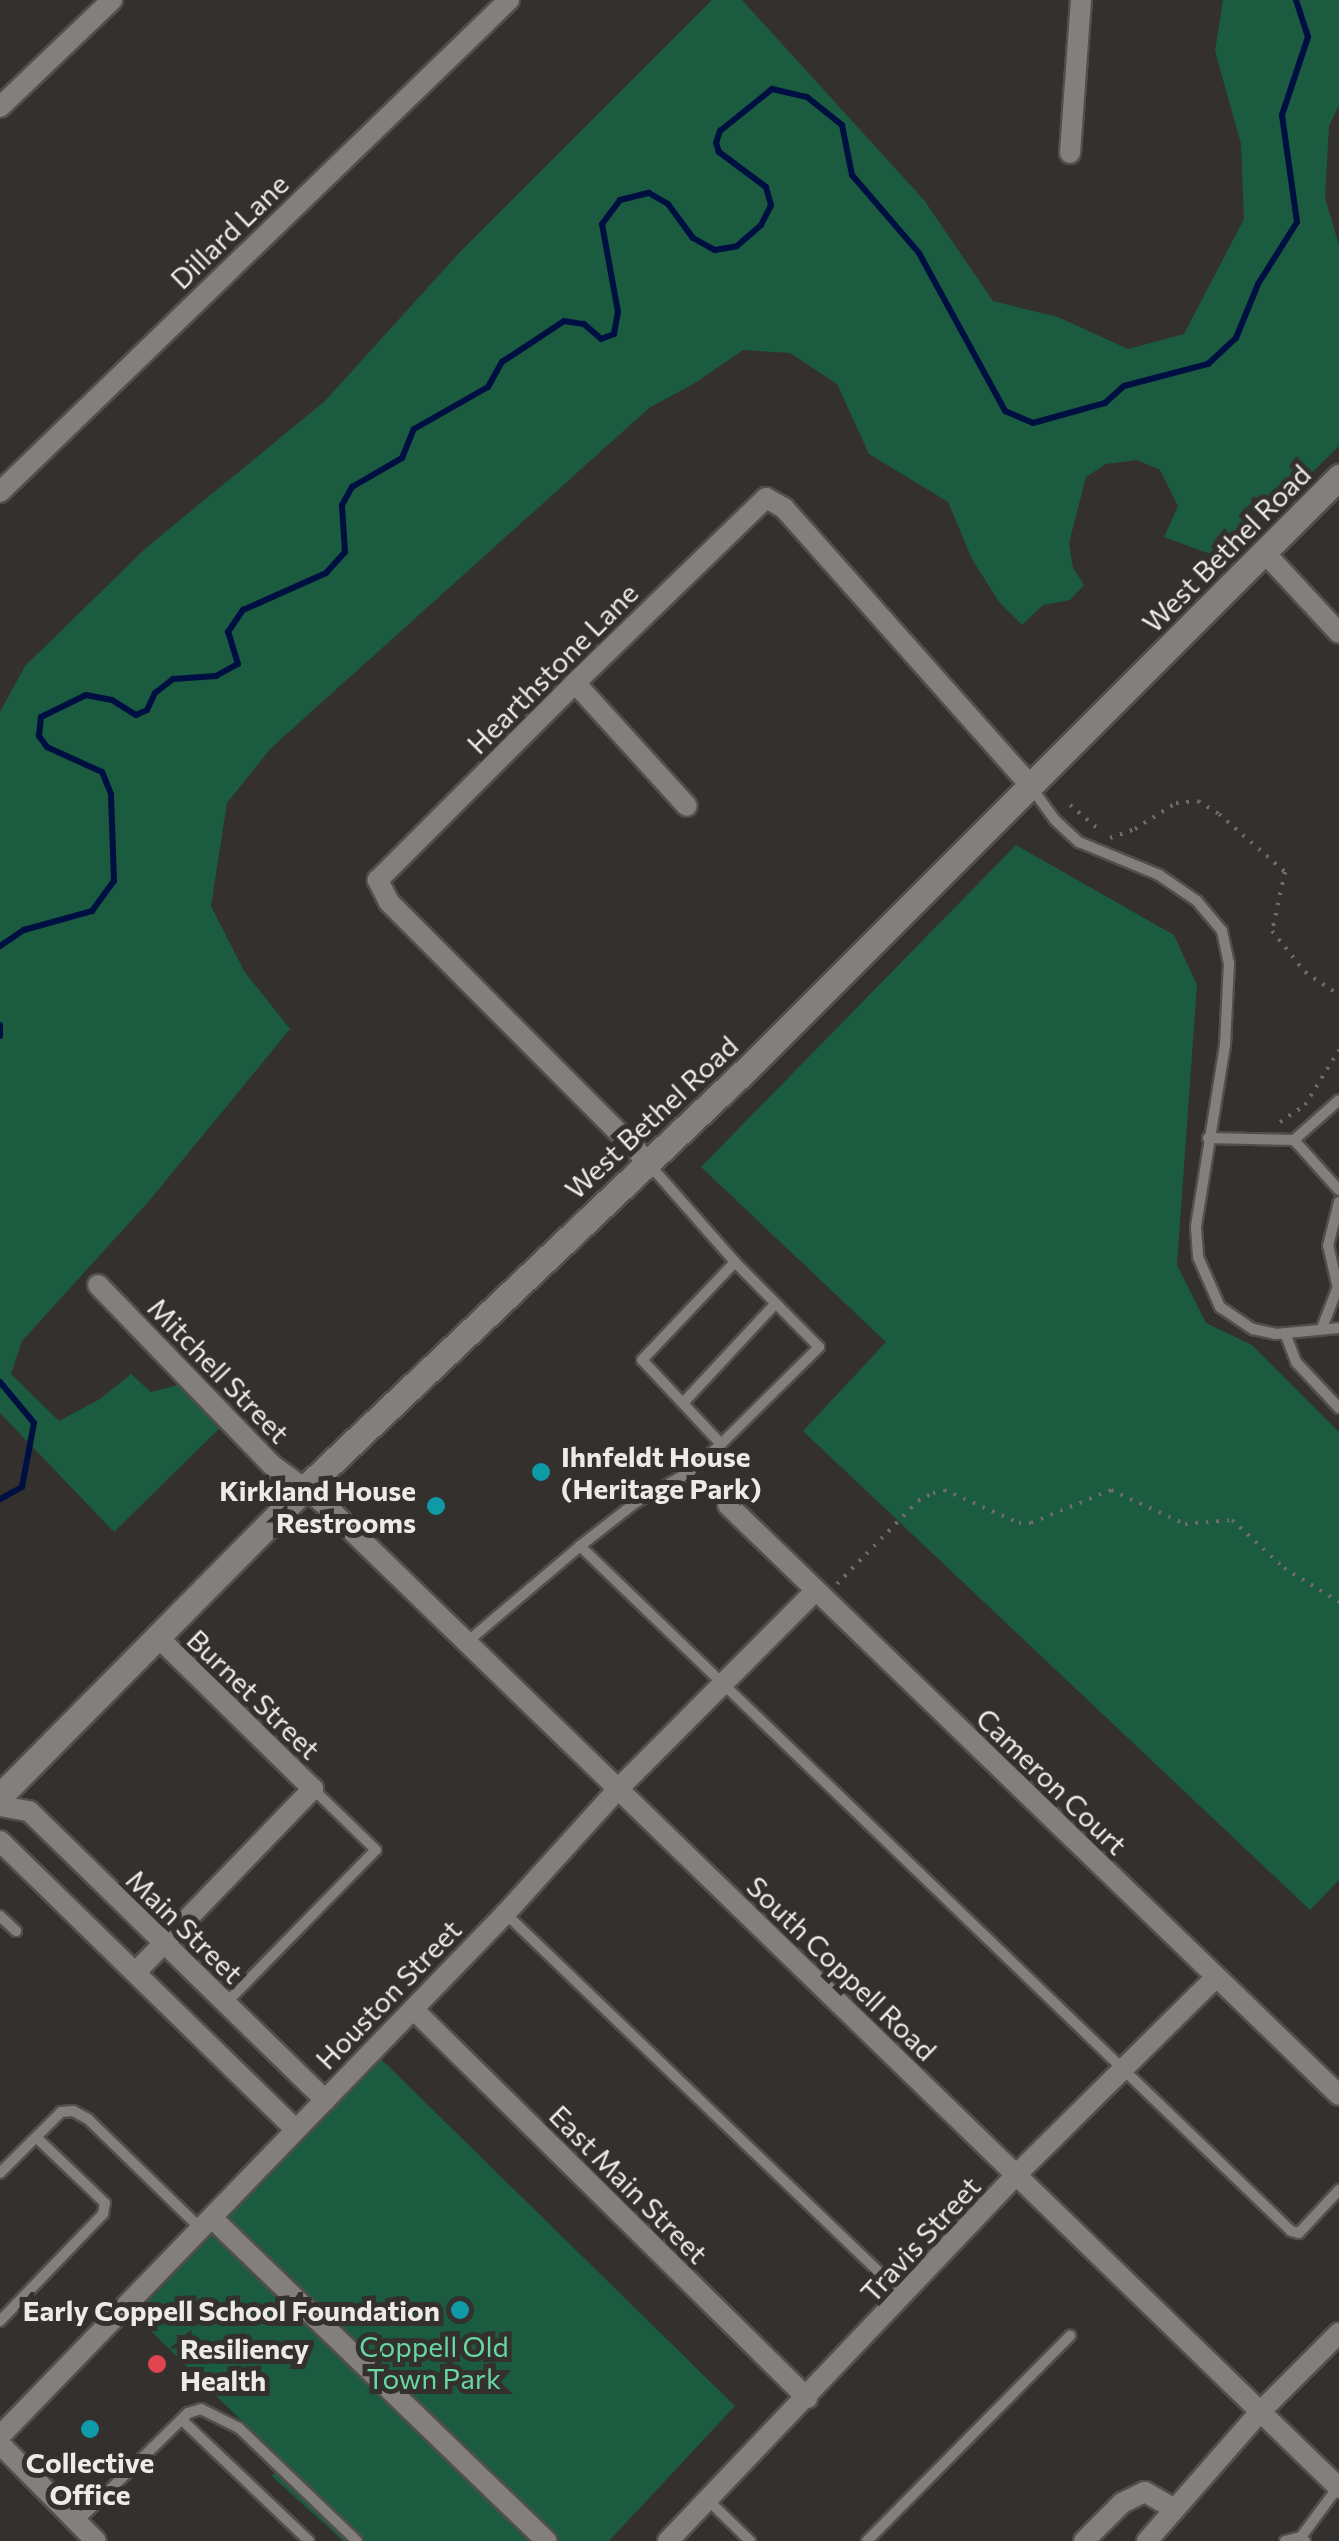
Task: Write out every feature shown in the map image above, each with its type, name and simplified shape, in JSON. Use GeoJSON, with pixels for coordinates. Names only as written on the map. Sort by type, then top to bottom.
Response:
{"type":"FeatureCollection","features":[{"type":"Feature","properties":{"kind":"main road","name":"West Bethel Road"},"geometry":{"type":"LineString","coordinates":[[0,1796],[305,1488],[751,1065],[1339,477]]}},
{"type":"Feature","properties":{"kind":"street"},"geometry":{"type":"LineString","coordinates":[[0,107],[112,0]]}},
{"type":"Feature","properties":{"kind":"street"},"geometry":{"type":"LineString","coordinates":[[1070,153],[1081,0]]}},
{"type":"Feature","properties":{"kind":"street","name":"Dillard Lane"},"geometry":{"type":"LineString","coordinates":[[0,492],[503,6]]}},
{"type":"Feature","properties":{"kind":"street","name":"Hearthstone Lane"},"geometry":{"type":"LineString","coordinates":[[646,1162],[390,902],[378,880],[574,682],[766,498],[784,508],[1031,786]]}},
{"type":"Feature","properties":{"kind":"street"},"geometry":{"type":"LineString","coordinates":[[1264,552],[1339,633]]}},
{"type":"Feature","properties":{"kind":"street"},"geometry":{"type":"LineString","coordinates":[[574,682],[687,806]]}},
{"type":"Feature","properties":{"kind":"street","name":"Mitchell Street"},"geometry":{"type":"LineString","coordinates":[[98,1285],[272,1465],[305,1488]]}},
{"type":"Feature","properties":{"kind":"street","name":"South Coppell Road"},"geometry":{"type":"LineString","coordinates":[[305,1488],[1338,2488]]}},
{"type":"Feature","properties":{"kind":"street","name":"Cameron Court"},"geometry":{"type":"LineString","coordinates":[[728,1505],[1339,2095]]}},
{"type":"Feature","properties":{"kind":"street","name":"Houston Street"},"geometry":{"type":"LineString","coordinates":[[0,2436],[506,1913],[618,1789],[819,1594]]}},
{"type":"Feature","properties":{"kind":"street","name":"Burnet Street"},"geometry":{"type":"LineString","coordinates":[[158,1637],[313,1790]]}},
{"type":"Feature","properties":{"kind":"street"},"geometry":{"type":"LineString","coordinates":[[136,1972],[313,1790]]}},
{"type":"Feature","properties":{"kind":"street","name":"Main Street"},"geometry":{"type":"LineString","coordinates":[[0,1806],[29,1810],[324,2100]]}},
{"type":"Feature","properties":{"kind":"street"},"geometry":{"type":"LineString","coordinates":[[0,1841],[295,2129]]}},
{"type":"Feature","properties":{"kind":"street","name":"Travis Street"},"geometry":{"type":"LineString","coordinates":[[668,2541],[904,2298],[1016,2175],[1216,1978]]}},
{"type":"Feature","properties":{"kind":"street","name":"East Main Street"},"geometry":{"type":"LineString","coordinates":[[413,2009],[807,2398]]}},
{"type":"Feature","properties":{"kind":"street"},"geometry":{"type":"LineString","coordinates":[[206,2224],[547,2541]]}},
{"type":"Feature","properties":{"kind":"street"},"geometry":{"type":"LineString","coordinates":[[1146,2541],[1260,2412],[1339,2333]]}},
{"type":"Feature","properties":{"kind":"street"},"geometry":{"type":"LineString","coordinates":[[0,2444],[96,2541]]}},
{"type":"Feature","properties":{"kind":"street"},"geometry":{"type":"LineString","coordinates":[[1084,2541],[1122,2503],[1145,2492],[1175,2508]]}},
{"type":"Feature","properties":{"kind":"lane"},"geometry":{"type":"LineString","coordinates":[[1031,786],[1055,820],[1079,842],[1158,875],[1197,900],[1222,931],[1229,963],[1225,1044],[1196,1227],[1205,1280],[1220,1307],[1253,1329],[1285,1333],[1339,1328]]}},
{"type":"Feature","properties":{"kind":"lane"},"geometry":{"type":"LineString","coordinates":[[1208,1138],[1288,1140],[1339,1100]]}},
{"type":"Feature","properties":{"kind":"lane"},"geometry":{"type":"LineString","coordinates":[[1288,1140],[1339,1190]]}},
{"type":"Feature","properties":{"kind":"lane"},"geometry":{"type":"LineString","coordinates":[[467,1642],[635,1503],[692,1470],[819,1347],[735,1262],[646,1162]]}},
{"type":"Feature","properties":{"kind":"lane"},"geometry":{"type":"LineString","coordinates":[[1322,1328],[1338,1284],[1328,1246],[1339,1202]]}},
{"type":"Feature","properties":{"kind":"lane"},"geometry":{"type":"LineString","coordinates":[[721,1444],[642,1360],[735,1262]]}},
{"type":"Feature","properties":{"kind":"lane"},"geometry":{"type":"LineString","coordinates":[[684,1402],[775,1304]]}},
{"type":"Feature","properties":{"kind":"lane"},"geometry":{"type":"LineString","coordinates":[[1285,1333],[1296,1362],[1339,1408]]}},
{"type":"Feature","properties":{"kind":"lane"},"geometry":{"type":"LineString","coordinates":[[580,1546],[1291,2230],[1299,2233],[1339,2190]]}},
{"type":"Feature","properties":{"kind":"lane"},"geometry":{"type":"LineString","coordinates":[[225,2004],[376,1850],[313,1790]]}},
{"type":"Feature","properties":{"kind":"lane"},"geometry":{"type":"LineString","coordinates":[[506,1913],[904,2298]]}},
{"type":"Feature","properties":{"kind":"lane"},"geometry":{"type":"LineString","coordinates":[[0,1916],[16,1931]]}},
{"type":"Feature","properties":{"kind":"lane"},"geometry":{"type":"LineString","coordinates":[[0,2173],[61,2112],[73,2111],[88,2119],[206,2224]]}},
{"type":"Feature","properties":{"kind":"lane"},"geometry":{"type":"LineString","coordinates":[[0,2321],[103,2214],[106,2203],[36,2138]]}},
{"type":"Feature","properties":{"kind":"lane"},"geometry":{"type":"LineString","coordinates":[[868,2541],[1070,2336]]}},
{"type":"Feature","properties":{"kind":"lane"},"geometry":{"type":"LineString","coordinates":[[77,2522],[182,2420],[201,2409],[239,2428],[358,2541]]}},
{"type":"Feature","properties":{"kind":"lane"},"geometry":{"type":"LineString","coordinates":[[182,2420],[308,2541]]}},
{"type":"Feature","properties":{"kind":"lane"},"geometry":{"type":"LineString","coordinates":[[1285,2541],[1302,2539],[1338,2488]]}},
{"type":"Feature","properties":{"kind":"lane"},"geometry":{"type":"LineString","coordinates":[[708,2500],[750,2541]]}},
{"type":"Feature","properties":{"kind":"path"},"geometry":{"type":"LineString","coordinates":[[1070,805],[1110,838],[1135,829],[1176,803],[1198,801],[1218,814],[1285,872],[1272,931],[1306,972],[1339,995]]}},
{"type":"Feature","properties":{"kind":"path"},"geometry":{"type":"LineString","coordinates":[[1288,1140],[1279,1123],[1305,1105],[1339,1050]]}},
{"type":"Feature","properties":{"kind":"path"},"geometry":{"type":"LineString","coordinates":[[819,1594],[918,1501],[933,1493],[944,1490],[1019,1523],[1032,1523],[1111,1490],[1186,1524],[1232,1520],[1284,1568],[1339,1602]]}},
{"type":"Feature","properties":{"kind":"green space"},"geometry":{"type":"Polygon","coordinates":[[[712,0],[742,0],[924,200],[993,301],[1058,317],[1128,349],[1184,334],[1244,219],[1241,144],[1215,51],[1223,0],[1339,0],[1339,105],[1329,126],[1325,198],[1339,245],[1339,446],[1224,559],[1164,537],[1178,506],[1160,470],[1137,460],[1106,464],[1086,477],[1069,543],[1073,568],[1084,585],[1070,600],[1043,605],[1022,625],[999,602],[972,559],[948,502],[869,454],[837,384],[790,353],[743,350],[649,408],[271,748],[227,803],[211,906],[244,971],[290,1029],[149,1201],[22,1341],[11,1374],[59,1421],[100,1399],[131,1374],[151,1392],[193,1381],[231,1417],[114,1532],[0,1413],[0,712],[25,666],[147,547],[324,402],[459,253],[712,0]]]}},
{"type":"Feature","properties":{"kind":"green space"},"geometry":{"type":"Polygon","coordinates":[[[1016,845],[1174,935],[1197,985],[1177,1265],[1206,1323],[1252,1345],[1339,1432],[1339,1880],[1310,1910],[803,1431],[886,1342],[701,1167],[1016,845]]]}},
{"type":"Feature","properties":{"kind":"green space","name":"Coppell Old Town Park"},"geometry":{"type":"Polygon","coordinates":[[[380,2058],[735,2406],[609,2541],[343,2541],[272,2476],[283,2462],[135,2315],[380,2058]]]}},
{"type":"Feature","properties":{"kind":"waterway"},"geometry":{"type":"LineString","coordinates":[[0,946],[24,930],[92,911],[114,881],[111,794],[102,772],[47,747],[39,736],[41,717],[86,695],[112,700],[136,715],[147,710],[155,693],[173,679],[216,676],[238,664],[228,632],[243,610],[326,573],[345,552],[342,505],[352,487],[402,458],[414,429],[488,387],[502,362],[564,321],[584,324],[601,339],[614,334],[618,312],[602,224],[620,200],[649,193],[668,204],[693,238],[715,250],[737,246],[761,225],[771,205],[766,187],[719,152],[716,143],[720,131],[772,89],[807,97],[842,125],[852,175],[919,253],[1005,411],[1033,423],[1105,403],[1124,386],[1208,364],[1236,338],[1258,284],[1297,222],[1282,115],[1308,37],[1296,0]]}},
{"type":"Feature","properties":{"kind":"waterway"},"geometry":{"type":"LineString","coordinates":[[0,1025],[0,1036]]}},
{"type":"Feature","properties":{"kind":"waterway"},"geometry":{"type":"LineString","coordinates":[[0,1382],[34,1423],[22,1487],[0,1499]]}},
{"type":"Feature","properties":{"kind":"place","name":"Ihnfeldt House (Heritage Park)"},"geometry":{"type":"Point","coordinates":[541,1472]}},
{"type":"Feature","properties":{"kind":"place","name":"Kirkland House Restrooms"},"geometry":{"type":"Point","coordinates":[436,1506]}},
{"type":"Feature","properties":{"kind":"place","name":"Early Coppell School Foundation"},"geometry":{"type":"Point","coordinates":[460,2310]}},
{"type":"Feature","properties":{"kind":"place","name":"Resiliency Health"},"geometry":{"type":"Point","coordinates":[157,2364]}},
{"type":"Feature","properties":{"kind":"place","name":"Collective Office"},"geometry":{"type":"Point","coordinates":[90,2429]}}]}
